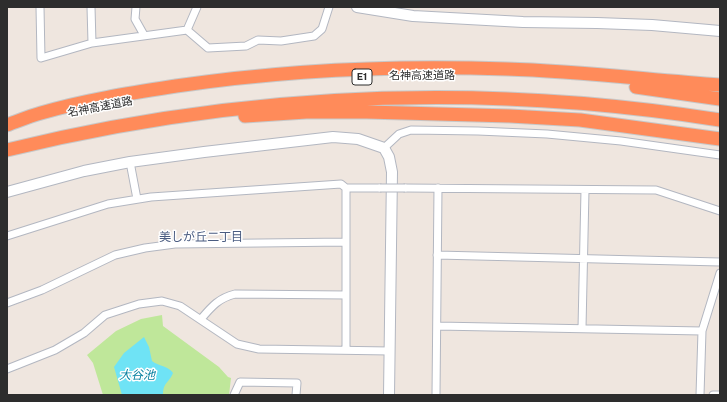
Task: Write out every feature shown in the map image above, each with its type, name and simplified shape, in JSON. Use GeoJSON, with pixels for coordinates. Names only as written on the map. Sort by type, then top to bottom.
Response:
{"type":"FeatureCollection","features":[{"type":"Feature","properties":{"kind":"highway"},"geometry":{"type":"LineString","coordinates":[[7,124],[41,113],[125,94],[206,82],[269,75],[366,69],[440,67],[509,69],[720,85]]}},
{"type":"Feature","properties":{"kind":"highway","name":"名神高速道路"},"geometry":{"type":"LineString","coordinates":[[7,128],[40,119],[125,101],[206,90],[367,76],[509,77],[579,81],[652,89],[720,99]]}},
{"type":"Feature","properties":{"kind":"highway","name":"名神高速道路"},"geometry":{"type":"LineString","coordinates":[[7,150],[125,124],[203,112],[284,103],[366,98],[506,98],[578,102],[720,120]]}},
{"type":"Feature","properties":{"kind":"highway"},"geometry":{"type":"LineString","coordinates":[[7,153],[128,131],[203,120],[247,115],[306,112],[436,113],[580,120],[720,139]]}},
{"type":"Feature","properties":{"kind":"street"},"geometry":{"type":"LineString","coordinates":[[40,7],[40,58],[92,43],[187,30],[208,48],[246,46],[258,40],[281,40],[314,36],[322,29],[329,7]]}},
{"type":"Feature","properties":{"kind":"street"},"geometry":{"type":"LineString","coordinates":[[90,7],[92,43]]}},
{"type":"Feature","properties":{"kind":"street"},"geometry":{"type":"LineString","coordinates":[[136,7],[134,19],[144,35]]}},
{"type":"Feature","properties":{"kind":"street"},"geometry":{"type":"LineString","coordinates":[[187,30],[197,7]]}},
{"type":"Feature","properties":{"kind":"street"},"geometry":{"type":"LineString","coordinates":[[356,7],[413,16],[523,22],[652,25],[720,31]]}},
{"type":"Feature","properties":{"kind":"street"},"geometry":{"type":"LineString","coordinates":[[384,148],[399,134],[411,130],[471,131],[547,134],[621,141],[720,155]]}},
{"type":"Feature","properties":{"kind":"street"},"geometry":{"type":"LineString","coordinates":[[7,192],[84,171],[130,162],[204,152],[333,137],[358,138],[384,148],[389,157],[392,172],[389,395]]}},
{"type":"Feature","properties":{"kind":"street"},"geometry":{"type":"LineString","coordinates":[[130,162],[137,199]]}},
{"type":"Feature","properties":{"kind":"street"},"geometry":{"type":"LineString","coordinates":[[7,236],[108,204],[137,199],[341,184],[346,188],[656,190],[720,211]]}},
{"type":"Feature","properties":{"kind":"street"},"geometry":{"type":"LineString","coordinates":[[346,188],[346,350]]}},
{"type":"Feature","properties":{"kind":"street"},"geometry":{"type":"LineString","coordinates":[[436,395],[438,188]]}},
{"type":"Feature","properties":{"kind":"street"},"geometry":{"type":"LineString","coordinates":[[582,328],[585,190]]}},
{"type":"Feature","properties":{"kind":"street"},"geometry":{"type":"LineString","coordinates":[[7,303],[42,290],[114,255],[145,248],[175,244],[346,242]]}},
{"type":"Feature","properties":{"kind":"street"},"geometry":{"type":"LineString","coordinates":[[437,256],[720,262]]}},
{"type":"Feature","properties":{"kind":"street"},"geometry":{"type":"LineString","coordinates":[[700,395],[702,331],[720,273]]}},
{"type":"Feature","properties":{"kind":"street"},"geometry":{"type":"LineString","coordinates":[[201,318],[214,304],[225,296],[235,294],[346,295]]}},
{"type":"Feature","properties":{"kind":"street"},"geometry":{"type":"LineString","coordinates":[[7,369],[55,350],[84,333],[105,315],[140,304],[162,301],[180,306],[201,318],[236,344],[244,346],[259,349],[390,352]]}},
{"type":"Feature","properties":{"kind":"street"},"geometry":{"type":"LineString","coordinates":[[437,326],[702,331]]}},
{"type":"Feature","properties":{"kind":"street"},"geometry":{"type":"LineString","coordinates":[[234,395],[240,382],[297,383],[296,395]]}},
{"type":"Feature","properties":{"kind":"street"},"geometry":{"type":"LineString","coordinates":[[713,395],[720,395]]}},
{"type":"Feature","properties":{"kind":"green space"},"geometry":{"type":"Polygon","coordinates":[[[162,315],[163,326],[219,367],[228,377],[231,378],[229,395],[103,395],[93,363],[87,355],[116,331],[141,319],[162,315]]]}},
{"type":"Feature","properties":{"kind":"water","name":"大谷池"},"geometry":{"type":"Polygon","coordinates":[[[144,337],[149,347],[152,361],[169,369],[173,373],[165,385],[163,395],[122,395],[114,367],[124,353],[144,337]]]}},
{"type":"Feature","properties":{"kind":"district","name":"美しが丘二丁目"},"geometry":{"type":"Point","coordinates":[201,237]}}]}
